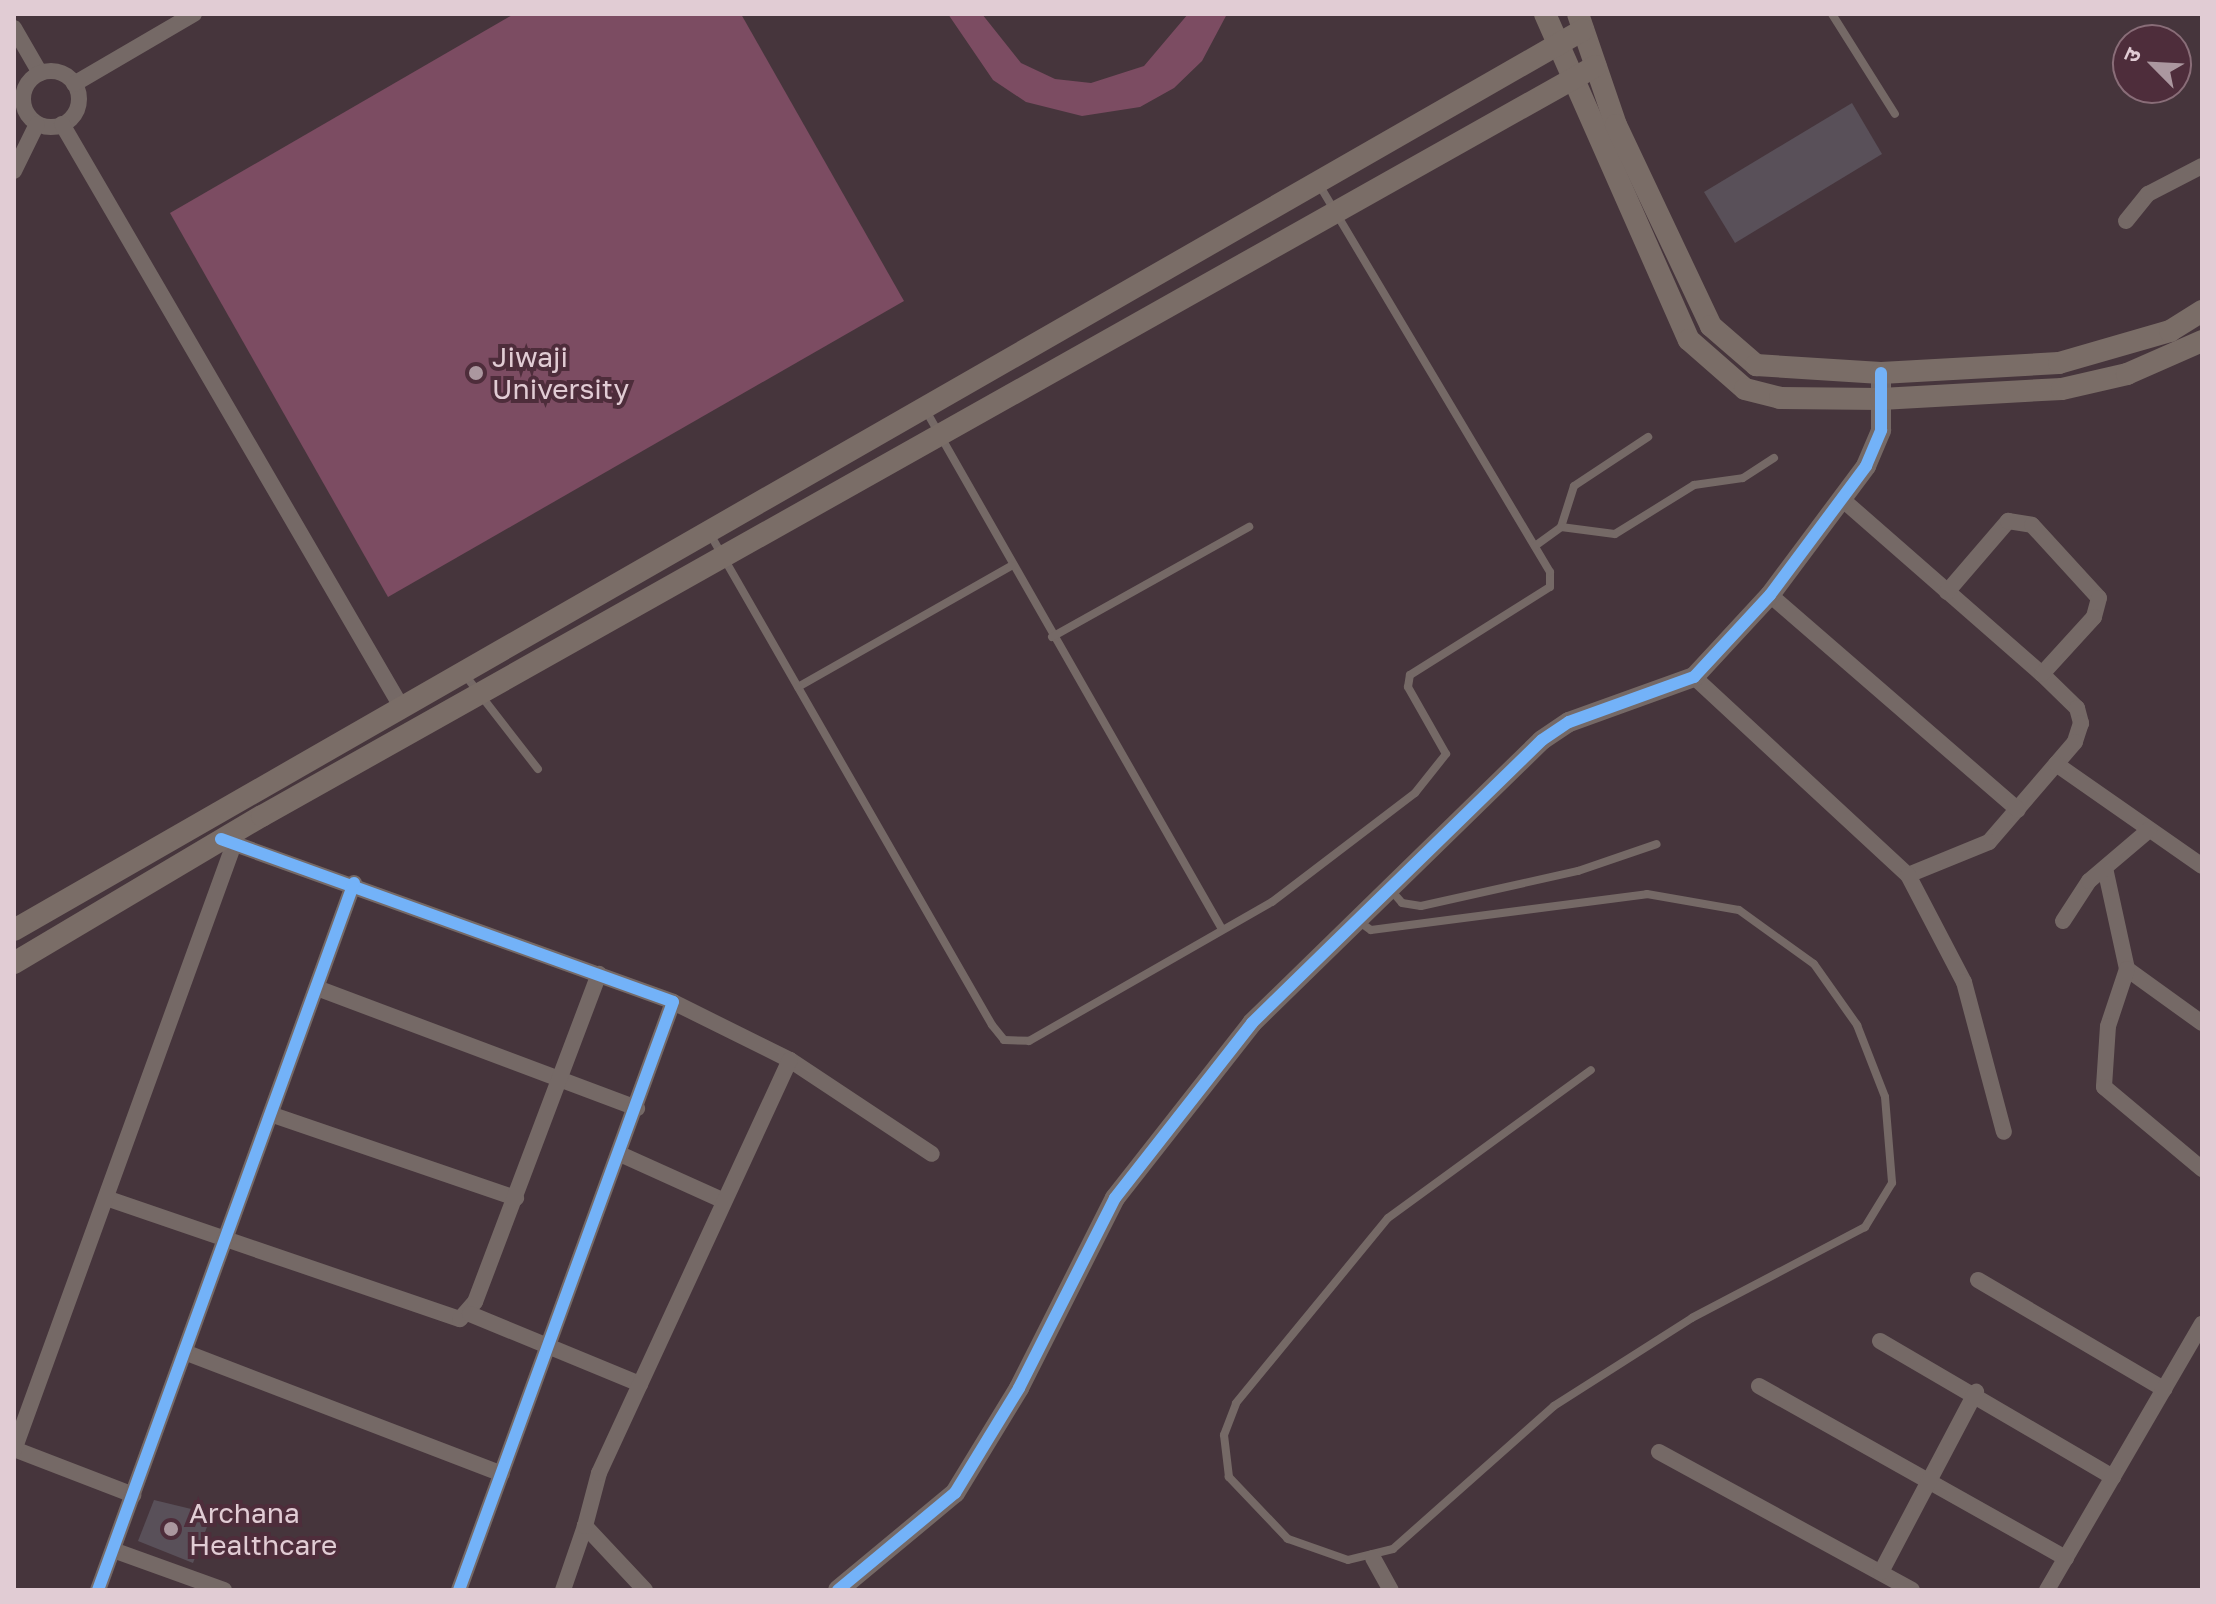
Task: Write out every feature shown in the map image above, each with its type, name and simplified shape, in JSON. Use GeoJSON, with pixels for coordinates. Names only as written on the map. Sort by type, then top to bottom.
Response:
{"type":"FeatureCollection","features":[{"type":"Feature","properties":{"kind":"main road"},"geometry":{"type":"LineString","coordinates":[[1545,14],[1571,80],[1689,340],[1714,369],[1745,389],[1780,398],[1881,399],[2062,389],[2127,374],[2202,341]]}},
{"type":"Feature","properties":{"kind":"main road"},"geometry":{"type":"LineString","coordinates":[[14,930],[402,708],[707,528],[1319,184],[1558,44],[1580,22],[1596,66],[1711,326],[1731,349],[1783,371],[1881,373],[2059,363],[2120,349],[2202,311]]}},
{"type":"Feature","properties":{"kind":"main road"},"geometry":{"type":"LineString","coordinates":[[14,963],[228,842],[478,694],[1333,208],[1596,66]]}},
{"type":"Feature","properties":{"kind":"main road"},"geometry":{"type":"LineString","coordinates":[[2120,349],[2127,374]]}},
{"type":"Feature","properties":{"kind":"street"},"geometry":{"type":"LineString","coordinates":[[74,84],[194,14]]}},
{"type":"Feature","properties":{"kind":"street"},"geometry":{"type":"LineString","coordinates":[[14,28],[40,73]]}},
{"type":"Feature","properties":{"kind":"street"},"geometry":{"type":"LineString","coordinates":[[40,73],[59,73],[74,84],[78,103],[62,124],[37,124],[19,107],[26,86],[40,73]]}},
{"type":"Feature","properties":{"kind":"street"},"geometry":{"type":"LineString","coordinates":[[14,171],[37,124]]}},
{"type":"Feature","properties":{"kind":"street"},"geometry":{"type":"LineString","coordinates":[[62,124],[402,708]]}},
{"type":"Feature","properties":{"kind":"street"},"geometry":{"type":"LineString","coordinates":[[2126,221],[2148,194],[2202,166]]}},
{"type":"Feature","properties":{"kind":"street"},"geometry":{"type":"LineString","coordinates":[[838,1590],[955,1493],[1019,1388],[1115,1198],[1252,1023],[1387,885],[1542,740],[1582,717],[1694,677],[1770,595],[1843,500],[1876,446],[1881,373]]}},
{"type":"Feature","properties":{"kind":"street"},"geometry":{"type":"LineString","coordinates":[[1843,500],[2042,674],[2077,708],[2081,723],[2056,764],[1989,842],[1908,875]]}},
{"type":"Feature","properties":{"kind":"street"},"geometry":{"type":"LineString","coordinates":[[1947,592],[2008,521],[2032,525],[2099,598],[2094,617],[2042,674]]}},
{"type":"Feature","properties":{"kind":"street"},"geometry":{"type":"LineString","coordinates":[[1770,595],[2018,810]]}},
{"type":"Feature","properties":{"kind":"street"},"geometry":{"type":"LineString","coordinates":[[1694,677],[1908,875],[1964,982],[2004,1132]]}},
{"type":"Feature","properties":{"kind":"street"},"geometry":{"type":"LineString","coordinates":[[2056,764],[2202,866]]}},
{"type":"Feature","properties":{"kind":"street"},"geometry":{"type":"LineString","coordinates":[[2063,921],[2105,868],[2149,830]]}},
{"type":"Feature","properties":{"kind":"street"},"geometry":{"type":"LineString","coordinates":[[133,1495],[14,1450],[106,1198],[228,842],[354,883],[673,1002],[790,1060],[932,1154]]}},
{"type":"Feature","properties":{"kind":"street"},"geometry":{"type":"LineString","coordinates":[[2105,868],[2127,969],[2108,1026],[2104,1087],[2202,1169]]}},
{"type":"Feature","properties":{"kind":"street"},"geometry":{"type":"LineString","coordinates":[[98,1590],[187,1353],[354,883]]}},
{"type":"Feature","properties":{"kind":"street"},"geometry":{"type":"LineString","coordinates":[[2127,969],[2202,1023]]}},
{"type":"Feature","properties":{"kind":"street"},"geometry":{"type":"LineString","coordinates":[[470,1314],[599,974]]}},
{"type":"Feature","properties":{"kind":"street"},"geometry":{"type":"LineString","coordinates":[[317,988],[637,1108]]}},
{"type":"Feature","properties":{"kind":"street"},"geometry":{"type":"LineString","coordinates":[[459,1590],[637,1108],[673,1002]]}},
{"type":"Feature","properties":{"kind":"street"},"geometry":{"type":"LineString","coordinates":[[563,1590],[599,1473],[790,1060]]}},
{"type":"Feature","properties":{"kind":"street"},"geometry":{"type":"LineString","coordinates":[[273,1115],[516,1198]]}},
{"type":"Feature","properties":{"kind":"street"},"geometry":{"type":"LineString","coordinates":[[620,1154],[724,1201]]}},
{"type":"Feature","properties":{"kind":"street"},"geometry":{"type":"LineString","coordinates":[[106,1198],[448,1320],[470,1314],[640,1384]]}},
{"type":"Feature","properties":{"kind":"street"},"geometry":{"type":"LineString","coordinates":[[1978,1280],[2164,1389]]}},
{"type":"Feature","properties":{"kind":"street"},"geometry":{"type":"LineString","coordinates":[[2047,1590],[2202,1324]]}},
{"type":"Feature","properties":{"kind":"street"},"geometry":{"type":"LineString","coordinates":[[1880,1341],[1976,1392],[2113,1477]]}},
{"type":"Feature","properties":{"kind":"street"},"geometry":{"type":"LineString","coordinates":[[187,1353],[502,1474]]}},
{"type":"Feature","properties":{"kind":"street"},"geometry":{"type":"LineString","coordinates":[[1759,1386],[2066,1558]]}},
{"type":"Feature","properties":{"kind":"street"},"geometry":{"type":"LineString","coordinates":[[1881,1572],[1976,1392]]}},
{"type":"Feature","properties":{"kind":"street"},"geometry":{"type":"LineString","coordinates":[[1659,1452],[1912,1590]]}},
{"type":"Feature","properties":{"kind":"street"},"geometry":{"type":"LineString","coordinates":[[585,1526],[645,1590]]}},
{"type":"Feature","properties":{"kind":"street"},"geometry":{"type":"LineString","coordinates":[[113,1550],[190,1584],[224,1590]]}},
{"type":"Feature","properties":{"kind":"street"},"geometry":{"type":"LineString","coordinates":[[1373,1558],[1391,1590]]}},
{"type":"Feature","properties":{"kind":"lane"},"geometry":{"type":"LineString","coordinates":[[1832,14],[1895,114]]}},
{"type":"Feature","properties":{"kind":"lane"},"geometry":{"type":"LineString","coordinates":[[707,528],[721,558],[1004,1040],[1029,1041],[1222,929],[1336,857],[1445,764],[1408,687],[1410,675],[1544,596],[1550,572],[1319,184]]}},
{"type":"Feature","properties":{"kind":"lane"},"geometry":{"type":"LineString","coordinates":[[923,406],[1011,566],[1222,929]]}},
{"type":"Feature","properties":{"kind":"lane"},"geometry":{"type":"LineString","coordinates":[[1535,546],[1561,527],[1574,486],[1648,437]]}},
{"type":"Feature","properties":{"kind":"lane"},"geometry":{"type":"LineString","coordinates":[[1561,527],[1615,534],[1694,485],[1743,478],[1774,458]]}},
{"type":"Feature","properties":{"kind":"lane"},"geometry":{"type":"LineString","coordinates":[[1052,637],[1249,527]]}},
{"type":"Feature","properties":{"kind":"lane"},"geometry":{"type":"LineString","coordinates":[[798,687],[1011,566]]}},
{"type":"Feature","properties":{"kind":"lane"},"geometry":{"type":"LineString","coordinates":[[463,672],[538,769]]}},
{"type":"Feature","properties":{"kind":"lane"},"geometry":{"type":"LineString","coordinates":[[1387,885],[1402,903],[1421,906],[1578,871],[1657,844]]}},
{"type":"Feature","properties":{"kind":"lane"},"geometry":{"type":"LineString","coordinates":[[1355,918],[1371,930],[1647,894],[1739,910],[1814,964],[1857,1025],[1885,1097],[1892,1169],[1887,1198],[1865,1227],[1692,1318],[1554,1406],[1393,1549],[1373,1558],[1317,1554],[1265,1522],[1229,1477],[1224,1435],[1236,1403],[1388,1218],[1591,1070]]}},
{"type":"Feature","properties":{"kind":"shaded area"},"geometry":{"type":"Polygon","coordinates":[[[514,14],[741,14],[904,301],[388,597],[170,213],[514,14]]]}},
{"type":"Feature","properties":{"kind":"shaded area"},"geometry":{"type":"Polygon","coordinates":[[[948,14],[982,14],[1021,63],[1055,79],[1091,83],[1144,66],[1188,14],[1227,14],[1202,61],[1174,88],[1140,107],[1082,116],[1026,102],[993,80],[948,14]]]}},
{"type":"Feature","properties":{"kind":"building"},"geometry":{"type":"Polygon","coordinates":[[[1852,103],[1882,154],[1735,243],[1704,192],[1852,103]]]}},
{"type":"Feature","properties":{"kind":"building"},"geometry":{"type":"Polygon","coordinates":[[[154,1500],[212,1514],[193,1563],[138,1541],[154,1500]]]}},
{"type":"Feature","properties":{"kind":"cycle path"},"geometry":{"type":"LineString","coordinates":[[838,1590],[955,1493],[1019,1388],[1115,1198],[1252,1023],[1542,740],[1569,722],[1694,677],[1770,595],[1866,466],[1881,430],[1881,373]]}},
{"type":"Feature","properties":{"kind":"cycle path"},"geometry":{"type":"LineString","coordinates":[[221,839],[673,1002],[459,1590]]}},
{"type":"Feature","properties":{"kind":"cycle path"},"geometry":{"type":"LineString","coordinates":[[98,1590],[354,883]]}},
{"type":"Feature","properties":{"kind":"place","name":"Jiwaji University"},"geometry":{"type":"Point","coordinates":[476,373]}},
{"type":"Feature","properties":{"kind":"place","name":"Archana Healthcare"},"geometry":{"type":"Point","coordinates":[171,1529]}}]}
